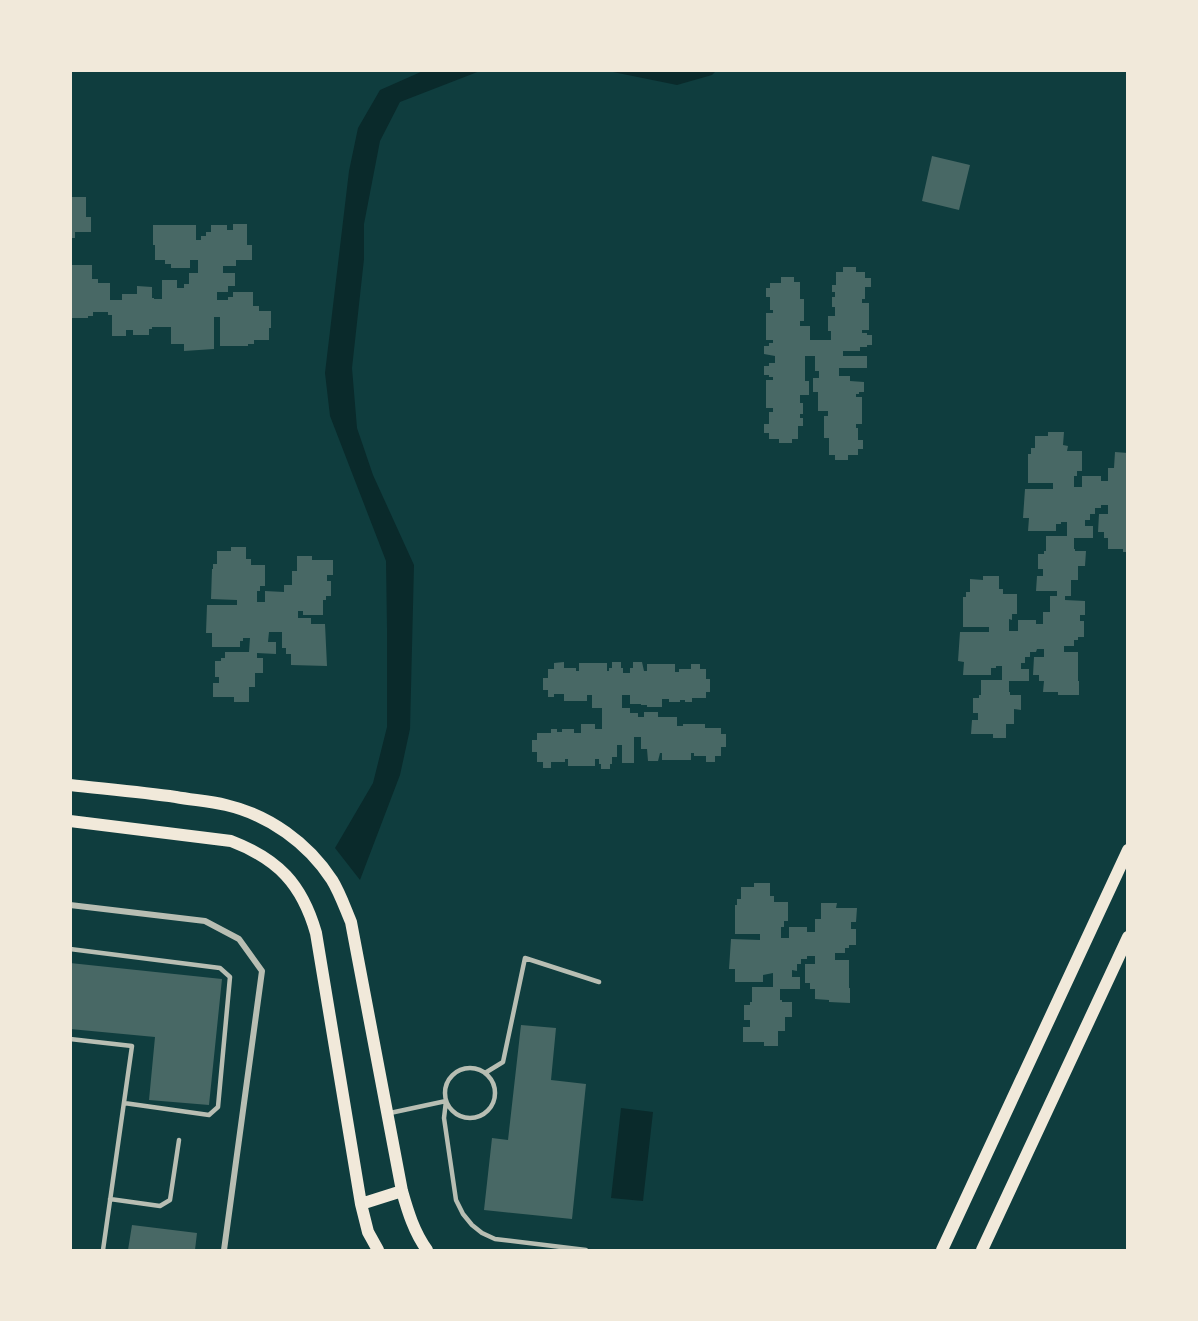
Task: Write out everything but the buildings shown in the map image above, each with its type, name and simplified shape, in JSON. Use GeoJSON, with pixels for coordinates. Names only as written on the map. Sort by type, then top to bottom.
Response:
{"type":"FeatureCollection","features":[{"type":"Feature","properties":{"kind":"main road"},"geometry":{"type":"LineString","coordinates":[[70,785],[134,791],[226,805],[267,820],[303,846],[319,863],[343,901],[351,922],[402,1191],[410,1221],[427,1251]]}},
{"type":"Feature","properties":{"kind":"main road"},"geometry":{"type":"LineString","coordinates":[[70,820],[231,841],[263,856],[290,880],[310,914],[316,933],[361,1204],[368,1232],[378,1251]]}},
{"type":"Feature","properties":{"kind":"main road"},"geometry":{"type":"LineString","coordinates":[[942,1251],[1128,850]]}},
{"type":"Feature","properties":{"kind":"main road"},"geometry":{"type":"LineString","coordinates":[[982,1251],[1128,937]]}},
{"type":"Feature","properties":{"kind":"main road"},"geometry":{"type":"LineString","coordinates":[[361,1204],[402,1191]]}},
{"type":"Feature","properties":{"kind":"street"},"geometry":{"type":"LineString","coordinates":[[70,905],[205,921],[239,939],[262,971],[224,1251]]}},
{"type":"Feature","properties":{"kind":"lane"},"geometry":{"type":"LineString","coordinates":[[70,949],[220,968],[230,977],[218,1107],[208,1115],[124,1103]]}},
{"type":"Feature","properties":{"kind":"lane"},"geometry":{"type":"LineString","coordinates":[[485,1073],[503,1062],[525,958],[599,982]]}},
{"type":"Feature","properties":{"kind":"lane"},"geometry":{"type":"LineString","coordinates":[[70,1039],[132,1046],[103,1251]]}},
{"type":"Feature","properties":{"kind":"lane"},"geometry":{"type":"LineString","coordinates":[[470,1068],[485,1073],[495,1086],[494,1103],[489,1110],[474,1118],[466,1118],[451,1110],[444,1095],[446,1086],[455,1073],[470,1068]]}},
{"type":"Feature","properties":{"kind":"lane"},"geometry":{"type":"LineString","coordinates":[[387,1113],[446,1101]]}},
{"type":"Feature","properties":{"kind":"lane"},"geometry":{"type":"LineString","coordinates":[[446,1101],[444,1118],[456,1200],[472,1225],[495,1239],[586,1251]]}},
{"type":"Feature","properties":{"kind":"lane"},"geometry":{"type":"LineString","coordinates":[[110,1199],[160,1206],[170,1200],[179,1140]]}},
{"type":"Feature","properties":{"kind":"water"},"geometry":{"type":"Polygon","coordinates":[[[716,70],[712,75],[677,85],[608,71],[716,70]]]}},
{"type":"Feature","properties":{"kind":"water"},"geometry":{"type":"Polygon","coordinates":[[[423,71],[480,71],[400,102],[380,141],[364,224],[364,259],[352,368],[357,428],[373,475],[414,565],[410,729],[400,775],[360,880],[335,848],[373,783],[387,727],[386,561],[330,416],[325,373],[349,171],[358,128],[380,90],[423,71]]]}},
{"type":"Feature","properties":{"kind":"water"},"geometry":{"type":"Polygon","coordinates":[[[621,1108],[653,1112],[643,1201],[611,1198],[621,1108]]]}}]}
